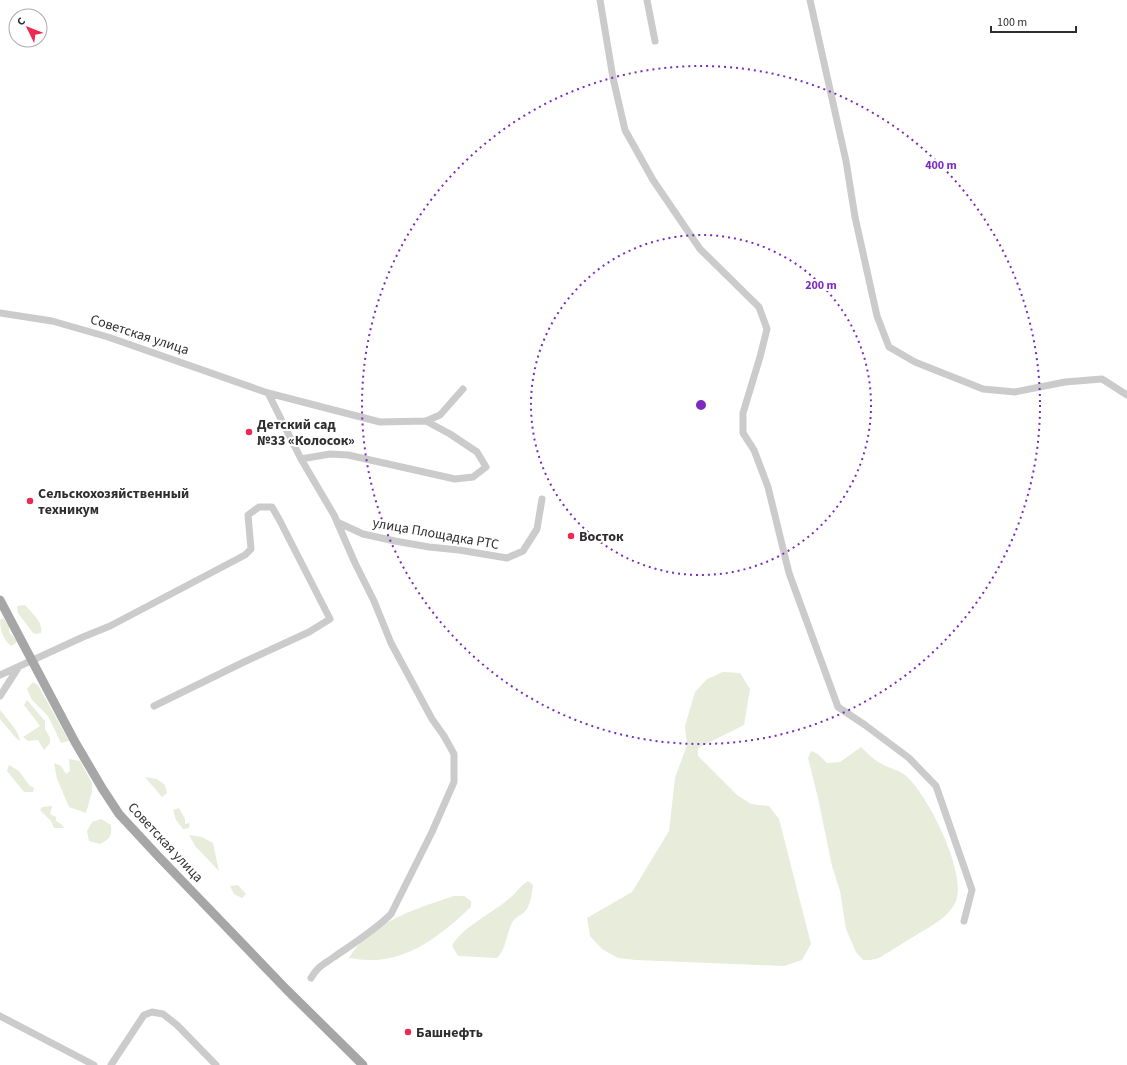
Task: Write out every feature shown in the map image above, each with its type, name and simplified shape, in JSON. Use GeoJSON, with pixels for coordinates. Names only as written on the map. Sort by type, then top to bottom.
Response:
{"type":"FeatureCollection","features":[{"type":"Feature","properties":{"kind":"main road","name":"Советская улица"},"geometry":{"type":"LineString","coordinates":[[0,600],[75,742],[119,814],[286,989],[363,1065]]}},
{"type":"Feature","properties":{"kind":"street"},"geometry":{"type":"LineString","coordinates":[[600,0],[612,78],[625,130],[653,180],[700,249],[760,307],[767,329],[743,413],[743,433],[754,450],[768,486],[789,573],[838,707],[909,758],[936,786],[972,890],[964,921]]}},
{"type":"Feature","properties":{"kind":"street"},"geometry":{"type":"LineString","coordinates":[[647,0],[655,41]]}},
{"type":"Feature","properties":{"kind":"street"},"geometry":{"type":"LineString","coordinates":[[810,0],[846,161],[855,217],[877,316],[889,347],[915,362],[983,390],[1015,392],[1065,382],[1102,378],[1127,395]]}},
{"type":"Feature","properties":{"kind":"street","name":"Советская улица"},"geometry":{"type":"LineString","coordinates":[[0,313],[52,321],[101,335],[268,393]]}},
{"type":"Feature","properties":{"kind":"street"},"geometry":{"type":"LineString","coordinates":[[268,393],[380,422],[426,421],[440,415],[463,389]]}},
{"type":"Feature","properties":{"kind":"street"},"geometry":{"type":"LineString","coordinates":[[268,393],[301,459],[337,522],[374,601],[391,643],[432,719],[454,754],[454,782],[432,832],[391,914],[384,922],[317,968],[311,978]]}},
{"type":"Feature","properties":{"kind":"street"},"geometry":{"type":"LineString","coordinates":[[301,459],[330,454],[348,455],[455,479],[473,477],[486,467],[477,452],[450,434],[426,421]]}},
{"type":"Feature","properties":{"kind":"street","name":"улица Площадка РТС"},"geometry":{"type":"LineString","coordinates":[[337,522],[363,534],[396,542],[429,548],[459,550],[507,558],[523,551],[537,529],[542,499]]}},
{"type":"Feature","properties":{"kind":"street"},"geometry":{"type":"LineString","coordinates":[[0,675],[110,626],[245,555],[251,549],[248,515],[259,507],[272,507],[330,619],[309,632],[154,706]]}},
{"type":"Feature","properties":{"kind":"street"},"geometry":{"type":"LineString","coordinates":[[0,696],[18,668]]}},
{"type":"Feature","properties":{"kind":"street"},"geometry":{"type":"LineString","coordinates":[[112,1065],[144,1014],[152,1012],[163,1014],[177,1025],[216,1065]]}},
{"type":"Feature","properties":{"kind":"street"},"geometry":{"type":"LineString","coordinates":[[0,1016],[94,1065]]}},
{"type":"Feature","properties":{"kind":"green space"},"geometry":{"type":"Polygon","coordinates":[[[25,605],[39,622],[41,626],[41,633],[33,633],[18,613],[17,606],[25,605]]]}},
{"type":"Feature","properties":{"kind":"green space"},"geometry":{"type":"Polygon","coordinates":[[[3,618],[9,625],[9,632],[17,641],[11,646],[1,631],[0,620],[3,618]]]}},
{"type":"Feature","properties":{"kind":"green space"},"geometry":{"type":"Polygon","coordinates":[[[723,672],[740,673],[750,689],[744,725],[698,748],[698,756],[737,795],[751,804],[769,806],[779,819],[811,944],[802,960],[784,966],[618,958],[602,949],[590,936],[587,918],[632,892],[669,831],[675,778],[687,745],[685,726],[695,692],[707,679],[723,672]]]}},
{"type":"Feature","properties":{"kind":"green space"},"geometry":{"type":"Polygon","coordinates":[[[33,682],[38,685],[69,741],[61,743],[48,716],[32,700],[27,689],[33,682]]]}},
{"type":"Feature","properties":{"kind":"green space"},"geometry":{"type":"Polygon","coordinates":[[[27,700],[45,721],[45,729],[50,738],[50,743],[44,750],[38,740],[28,741],[23,737],[40,726],[24,705],[27,700]]]}},
{"type":"Feature","properties":{"kind":"green space"},"geometry":{"type":"Polygon","coordinates":[[[0,710],[18,733],[20,741],[0,719],[0,710]]]}},
{"type":"Feature","properties":{"kind":"green space"},"geometry":{"type":"Polygon","coordinates":[[[861,747],[870,756],[883,765],[905,775],[914,784],[924,798],[943,834],[956,872],[958,888],[954,906],[942,919],[881,957],[868,960],[863,960],[856,952],[846,929],[840,891],[832,866],[808,758],[811,751],[818,754],[827,763],[840,762],[861,747]]]}},
{"type":"Feature","properties":{"kind":"green space"},"geometry":{"type":"Polygon","coordinates":[[[69,759],[80,761],[92,783],[92,792],[86,813],[69,807],[57,779],[54,763],[61,766],[66,774],[70,771],[69,759]]]}},
{"type":"Feature","properties":{"kind":"green space"},"geometry":{"type":"Polygon","coordinates":[[[9,765],[19,771],[29,785],[34,788],[33,792],[24,792],[7,771],[9,765]]]}},
{"type":"Feature","properties":{"kind":"green space"},"geometry":{"type":"Polygon","coordinates":[[[145,777],[157,779],[165,785],[167,793],[162,797],[145,777]]]}},
{"type":"Feature","properties":{"kind":"green space"},"geometry":{"type":"Polygon","coordinates":[[[52,806],[50,814],[56,817],[56,821],[64,828],[54,828],[51,821],[40,810],[42,807],[52,806]]]}},
{"type":"Feature","properties":{"kind":"green space"},"geometry":{"type":"Polygon","coordinates":[[[179,808],[185,819],[185,824],[190,823],[189,828],[183,829],[176,820],[173,810],[179,808]]]}},
{"type":"Feature","properties":{"kind":"green space"},"geometry":{"type":"Polygon","coordinates":[[[101,819],[111,825],[110,837],[100,844],[89,841],[87,831],[92,822],[101,819]]]}},
{"type":"Feature","properties":{"kind":"green space"},"geometry":{"type":"Polygon","coordinates":[[[189,835],[202,837],[213,843],[219,871],[196,847],[189,835]]]}},
{"type":"Feature","properties":{"kind":"green space"},"geometry":{"type":"Polygon","coordinates":[[[528,881],[533,885],[526,911],[513,921],[503,950],[497,958],[458,956],[452,946],[456,940],[468,928],[508,900],[528,881]]]}},
{"type":"Feature","properties":{"kind":"green space"},"geometry":{"type":"Polygon","coordinates":[[[238,885],[246,894],[242,898],[234,894],[230,886],[238,885]]]}},
{"type":"Feature","properties":{"kind":"green space"},"geometry":{"type":"Polygon","coordinates":[[[454,896],[464,896],[471,901],[471,907],[425,944],[399,956],[385,959],[367,960],[349,958],[369,935],[381,926],[395,918],[454,896]]]}},
{"type":"Feature","properties":{"kind":"place","name":"Детский сад №33 «Колосок»"},"geometry":{"type":"Point","coordinates":[249,432]}},
{"type":"Feature","properties":{"kind":"place","name":"Сельскохозяйственный техникум"},"geometry":{"type":"Point","coordinates":[30,501]}},
{"type":"Feature","properties":{"kind":"place","name":"Восток"},"geometry":{"type":"Point","coordinates":[571,536]}},
{"type":"Feature","properties":{"kind":"place","name":"Башнефть"},"geometry":{"type":"Point","coordinates":[408,1032]}}]}
